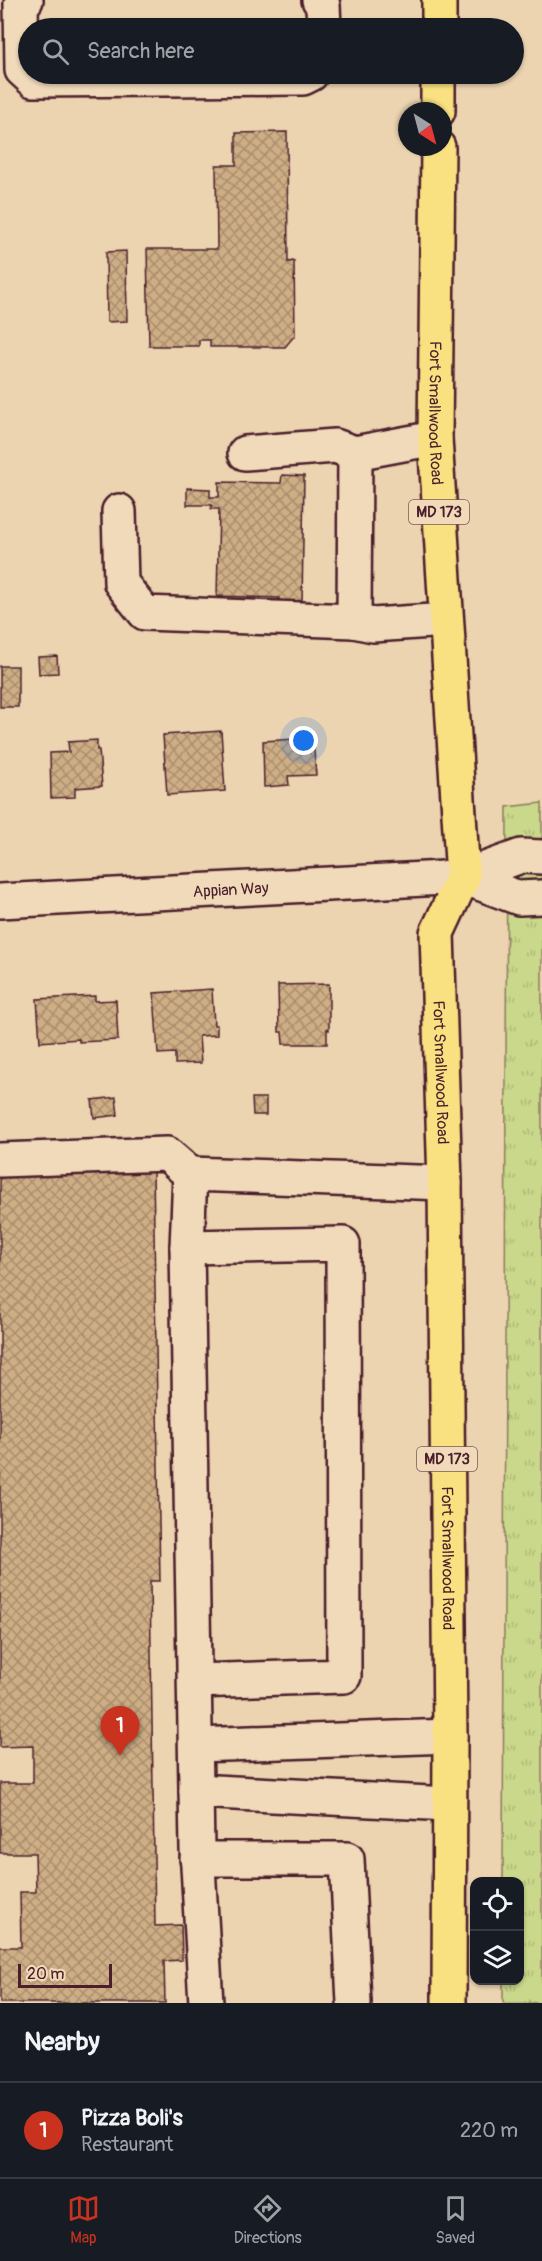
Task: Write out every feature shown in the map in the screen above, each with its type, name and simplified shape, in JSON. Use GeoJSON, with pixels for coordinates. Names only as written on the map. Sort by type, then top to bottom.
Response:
{"type":"FeatureCollection","features":[{"type":"Feature","properties":{"kind":"main road"},"geometry":{"type":"LineString","coordinates":[[439,0],[439,18]]}},
{"type":"Feature","properties":{"kind":"main road"},"geometry":{"type":"LineString","coordinates":[[438,84],[438,102]]}},
{"type":"Feature","properties":{"kind":"main road","name":"Fort Smallwood Road"},"geometry":{"type":"LineString","coordinates":[[438,156],[435,438],[463,877],[437,933],[445,1183],[450,1736],[449,2003]]}},
{"type":"Feature","properties":{"kind":"street"},"geometry":{"type":"LineString","coordinates":[[21,18],[21,4],[26,0]]}},
{"type":"Feature","properties":{"kind":"street"},"geometry":{"type":"LineString","coordinates":[[320,0],[323,4],[324,18]]}},
{"type":"Feature","properties":{"kind":"street"},"geometry":{"type":"LineString","coordinates":[[245,453],[335,446],[355,453],[435,438]]}},
{"type":"Feature","properties":{"kind":"street"},"geometry":{"type":"LineString","coordinates":[[354,621],[355,453]]}},
{"type":"Feature","properties":{"kind":"street"},"geometry":{"type":"LineString","coordinates":[[119,511],[121,583],[145,613],[354,621],[374,625],[446,620]]}},
{"type":"Feature","properties":{"kind":"street"},"geometry":{"type":"LineString","coordinates":[[463,877],[521,856],[542,856]]}},
{"type":"Feature","properties":{"kind":"street"},"geometry":{"type":"LineString","coordinates":[[463,877],[519,898],[542,897]]}},
{"type":"Feature","properties":{"kind":"street","name":"Appian Way"},"geometry":{"type":"LineString","coordinates":[[0,901],[463,877]]}},
{"type":"Feature","properties":{"kind":"street"},"geometry":{"type":"LineString","coordinates":[[0,1160],[167,1154],[190,1174],[445,1183]]}},
{"type":"Feature","properties":{"kind":"street"},"geometry":{"type":"LineString","coordinates":[[190,1174],[187,1246],[197,1859],[206,2003]]}},
{"type":"Feature","properties":{"kind":"street"},"geometry":{"type":"LineString","coordinates":[[187,1246],[343,1244],[344,1676],[195,1681]]}},
{"type":"Feature","properties":{"kind":"street"},"geometry":{"type":"LineString","coordinates":[[196,1745],[450,1736]]}},
{"type":"Feature","properties":{"kind":"street"},"geometry":{"type":"LineString","coordinates":[[196,1791],[449,1804]]}},
{"type":"Feature","properties":{"kind":"street"},"geometry":{"type":"LineString","coordinates":[[197,1859],[347,1859],[354,2003]]}},
{"type":"Feature","properties":{"kind":"green space"},"geometry":{"type":"Polygon","coordinates":[[[542,803],[542,2003],[503,2003],[503,1985],[524,1985],[524,1877],[503,1877],[507,807],[542,803]]]}},
{"type":"Feature","properties":{"kind":"building"},"geometry":{"type":"Polygon","coordinates":[[[287,132],[288,262],[294,261],[295,335],[285,347],[210,347],[210,340],[199,340],[199,346],[149,346],[147,249],[217,249],[216,165],[236,165],[236,133],[287,132]]]}},
{"type":"Feature","properties":{"kind":"building"},"geometry":{"type":"Polygon","coordinates":[[[126,251],[127,321],[107,322],[106,252],[126,251]]]}},
{"type":"Feature","properties":{"kind":"building"},"geometry":{"type":"Polygon","coordinates":[[[282,475],[304,476],[302,605],[279,604],[279,598],[217,596],[219,509],[211,509],[212,505],[187,505],[187,488],[210,489],[210,497],[219,497],[219,482],[281,483],[282,475]]]}},
{"type":"Feature","properties":{"kind":"building"},"geometry":{"type":"Polygon","coordinates":[[[57,656],[58,673],[39,674],[38,657],[57,656]]]}},
{"type":"Feature","properties":{"kind":"building"},"geometry":{"type":"Polygon","coordinates":[[[0,666],[18,666],[18,707],[0,707],[0,666]]]}},
{"type":"Feature","properties":{"kind":"building"},"geometry":{"type":"Polygon","coordinates":[[[221,731],[225,791],[167,795],[163,735],[221,731]]]}},
{"type":"Feature","properties":{"kind":"building"},"geometry":{"type":"Polygon","coordinates":[[[313,738],[316,775],[288,776],[289,785],[264,787],[263,741],[313,738]]]}},
{"type":"Feature","properties":{"kind":"building"},"geometry":{"type":"Polygon","coordinates":[[[97,740],[102,786],[75,788],[75,797],[51,798],[50,753],[69,752],[68,742],[97,740]]]}},
{"type":"Feature","properties":{"kind":"building"},"geometry":{"type":"Polygon","coordinates":[[[329,984],[327,1044],[283,1044],[282,1032],[279,1032],[278,985],[329,984]]]}},
{"type":"Feature","properties":{"kind":"building"},"geometry":{"type":"Polygon","coordinates":[[[212,989],[214,1025],[217,1025],[217,1035],[199,1036],[201,1063],[175,1064],[175,1053],[158,1054],[154,993],[212,989]]]}},
{"type":"Feature","properties":{"kind":"building"},"geometry":{"type":"Polygon","coordinates":[[[95,996],[95,1001],[116,1000],[118,1040],[79,1042],[79,1039],[40,1042],[37,999],[95,996]]]}},
{"type":"Feature","properties":{"kind":"building"},"geometry":{"type":"Polygon","coordinates":[[[116,1097],[118,1115],[94,1118],[92,1100],[116,1097]]]}},
{"type":"Feature","properties":{"kind":"building"},"geometry":{"type":"Polygon","coordinates":[[[252,1098],[266,1098],[266,1115],[253,1115],[252,1098]]]}},
{"type":"Feature","properties":{"kind":"building"},"geometry":{"type":"Polygon","coordinates":[[[153,1170],[160,1581],[150,1581],[155,1926],[181,1925],[182,1960],[164,1961],[165,2003],[0,2003],[0,1947],[21,1947],[20,1892],[36,1892],[35,1853],[0,1853],[0,1783],[33,1783],[33,1746],[0,1747],[0,1173],[153,1170]]]}},
{"type":"Feature","properties":{"kind":"place","name":"Pizza Boli's"},"geometry":{"type":"Point","coordinates":[120,1756]}}]}
